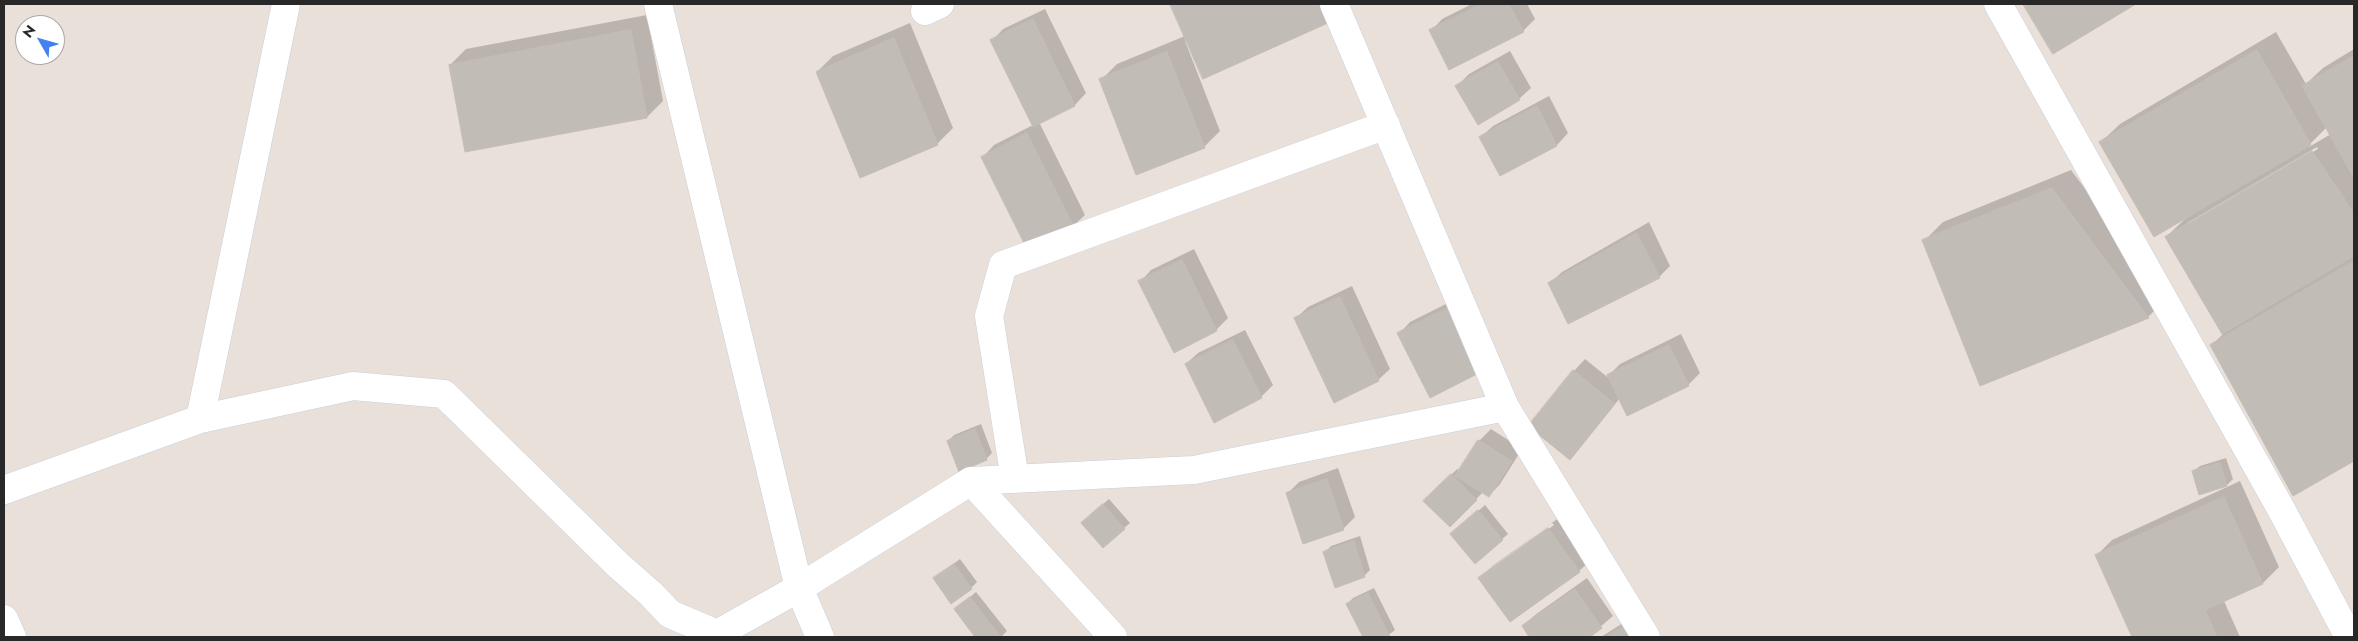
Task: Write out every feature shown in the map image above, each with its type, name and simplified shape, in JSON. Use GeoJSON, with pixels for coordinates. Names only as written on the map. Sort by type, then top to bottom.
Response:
{"type":"FeatureCollection","features":[{"type":"Feature","properties":{"kind":"street"},"geometry":{"type":"LineString","coordinates":[[200,419],[286,4]]}},
{"type":"Feature","properties":{"kind":"street"},"geometry":{"type":"LineString","coordinates":[[658,4],[799,588],[820,637]]}},
{"type":"Feature","properties":{"kind":"street"},"geometry":{"type":"LineString","coordinates":[[1334,4],[1505,407],[1646,637]]}},
{"type":"Feature","properties":{"kind":"street"},"geometry":{"type":"LineString","coordinates":[[1998,4],[2281,510],[2339,634]]}},
{"type":"Feature","properties":{"kind":"street"},"geometry":{"type":"LineString","coordinates":[[1015,479],[989,316],[1003,265],[1386,125]]}},
{"type":"Feature","properties":{"kind":"street"},"geometry":{"type":"LineString","coordinates":[[4,490],[200,419],[353,386],[444,394],[670,614],[715,636],[799,588],[970,481],[1194,470],[1505,407]]}},
{"type":"Feature","properties":{"kind":"street"},"geometry":{"type":"LineString","coordinates":[[970,481],[1113,637]]}},
{"type":"Feature","properties":{"kind":"street"},"geometry":{"type":"LineString","coordinates":[[4,620],[12,637]]}},
{"type":"Feature","properties":{"kind":"building"},"geometry":{"type":"Polygon","coordinates":[[[1170,4],[1319,4],[1328,23],[1203,79],[1170,4]]]}},
{"type":"Feature","properties":{"kind":"building"},"geometry":{"type":"Polygon","coordinates":[[[1482,4],[1509,4],[1524,32],[1449,70],[1429,30],[1482,4]]]}},
{"type":"Feature","properties":{"kind":"building"},"geometry":{"type":"Polygon","coordinates":[[[2023,4],[2136,4],[2053,54],[2023,4]]]}},
{"type":"Feature","properties":{"kind":"building"},"geometry":{"type":"Polygon","coordinates":[[[1033,19],[1075,106],[1033,127],[990,40],[1033,19]]]}},
{"type":"Feature","properties":{"kind":"building"},"geometry":{"type":"Polygon","coordinates":[[[631,30],[647,118],[465,152],[449,65],[631,30]]]}},
{"type":"Feature","properties":{"kind":"building"},"geometry":{"type":"Polygon","coordinates":[[[894,38],[938,145],[860,178],[816,72],[894,38]]]}},
{"type":"Feature","properties":{"kind":"building"},"geometry":{"type":"Polygon","coordinates":[[[2257,50],[2311,145],[2154,237],[2099,142],[2257,50]]]}},
{"type":"Feature","properties":{"kind":"building"},"geometry":{"type":"Polygon","coordinates":[[[1167,52],[1205,148],[1136,175],[1099,79],[1167,52]]]}},
{"type":"Feature","properties":{"kind":"building"},"geometry":{"type":"Polygon","coordinates":[[[2354,56],[2354,178],[2302,86],[2354,56]]]}},
{"type":"Feature","properties":{"kind":"building"},"geometry":{"type":"Polygon","coordinates":[[[1498,62],[1520,100],[1478,125],[1455,86],[1498,62]]]}},
{"type":"Feature","properties":{"kind":"building"},"geometry":{"type":"Polygon","coordinates":[[[1537,106],[1557,146],[1500,176],[1479,137],[1537,106]]]}},
{"type":"Feature","properties":{"kind":"building"},"geometry":{"type":"Polygon","coordinates":[[[1027,133],[1074,227],[1028,251],[981,157],[1027,133]]]}},
{"type":"Feature","properties":{"kind":"building"},"geometry":{"type":"Polygon","coordinates":[[[2312,151],[2354,213],[2354,256],[2222,334],[2165,237],[2312,151]]]}},
{"type":"Feature","properties":{"kind":"building"},"geometry":{"type":"Polygon","coordinates":[[[2052,188],[2149,318],[1980,386],[1922,240],[2052,188]]]}},
{"type":"Feature","properties":{"kind":"building"},"geometry":{"type":"Polygon","coordinates":[[[1637,233],[1660,278],[1568,324],[1548,283],[1637,233]]]}},
{"type":"Feature","properties":{"kind":"building"},"geometry":{"type":"Polygon","coordinates":[[[1182,260],[1217,331],[1174,353],[1138,281],[1182,260]]]}},
{"type":"Feature","properties":{"kind":"building"},"geometry":{"type":"Polygon","coordinates":[[[2354,261],[2354,461],[2293,496],[2210,345],[2354,261]]]}},
{"type":"Feature","properties":{"kind":"building"},"geometry":{"type":"Polygon","coordinates":[[[1340,297],[1379,381],[1334,403],[1294,318],[1340,297]]]}},
{"type":"Feature","properties":{"kind":"building"},"geometry":{"type":"Polygon","coordinates":[[[1448,308],[1481,372],[1430,398],[1397,333],[1448,308]]]}},
{"type":"Feature","properties":{"kind":"building"},"geometry":{"type":"Polygon","coordinates":[[[1233,340],[1262,398],[1214,423],[1185,364],[1233,340]]]}},
{"type":"Feature","properties":{"kind":"building"},"geometry":{"type":"Polygon","coordinates":[[[1669,345],[1689,386],[1627,416],[1607,375],[1669,345]]]}},
{"type":"Feature","properties":{"kind":"building"},"geometry":{"type":"Polygon","coordinates":[[[1573,370],[1615,404],[1570,460],[1528,426],[1573,370]]]}},
{"type":"Feature","properties":{"kind":"building"},"geometry":{"type":"Polygon","coordinates":[[[975,429],[987,460],[959,472],[947,441],[975,429]]]}},
{"type":"Feature","properties":{"kind":"building"},"geometry":{"type":"Polygon","coordinates":[[[1478,440],[1512,461],[1489,497],[1455,476],[1478,440]]]}},
{"type":"Feature","properties":{"kind":"building"},"geometry":{"type":"Polygon","coordinates":[[[2220,463],[2227,486],[2199,495],[2192,471],[2220,463]]]}},
{"type":"Feature","properties":{"kind":"building"},"geometry":{"type":"Polygon","coordinates":[[[1451,474],[1477,500],[1450,527],[1423,501],[1451,474]]]}},
{"type":"Feature","properties":{"kind":"building"},"geometry":{"type":"Polygon","coordinates":[[[1327,479],[1344,530],[1303,544],[1286,493],[1327,479]]]}},
{"type":"Feature","properties":{"kind":"building"},"geometry":{"type":"Polygon","coordinates":[[[2224,497],[2263,584],[2205,610],[2217,637],[2132,637],[2095,555],[2224,497]]]}},
{"type":"Feature","properties":{"kind":"building"},"geometry":{"type":"Polygon","coordinates":[[[1103,504],[1125,529],[1103,548],[1081,523],[1103,504]]]}},
{"type":"Feature","properties":{"kind":"building"},"geometry":{"type":"Polygon","coordinates":[[[1478,510],[1503,540],[1475,564],[1450,534],[1478,510]]]}},
{"type":"Feature","properties":{"kind":"building"},"geometry":{"type":"Polygon","coordinates":[[[1548,528],[1580,572],[1510,622],[1478,578],[1548,528]]]}},
{"type":"Feature","properties":{"kind":"building"},"geometry":{"type":"Polygon","coordinates":[[[1354,541],[1365,577],[1335,588],[1323,552],[1354,541]]]}},
{"type":"Feature","properties":{"kind":"building"},"geometry":{"type":"Polygon","coordinates":[[[954,564],[972,589],[951,604],[933,578],[954,564]]]}},
{"type":"Feature","properties":{"kind":"building"},"geometry":{"type":"Polygon","coordinates":[[[1575,589],[1602,628],[1590,637],[1529,637],[1522,626],[1575,589]]]}},
{"type":"Feature","properties":{"kind":"building"},"geometry":{"type":"Polygon","coordinates":[[[1368,593],[1390,637],[1363,637],[1346,604],[1368,593]]]}},
{"type":"Feature","properties":{"kind":"building"},"geometry":{"type":"Polygon","coordinates":[[[970,597],[1001,637],[975,637],[954,609],[970,597]]]}},
{"type":"Feature","properties":{"kind":"building"},"geometry":{"type":"Polygon","coordinates":[[[1622,627],[1629,637],[1606,637],[1622,627]]]}}]}
